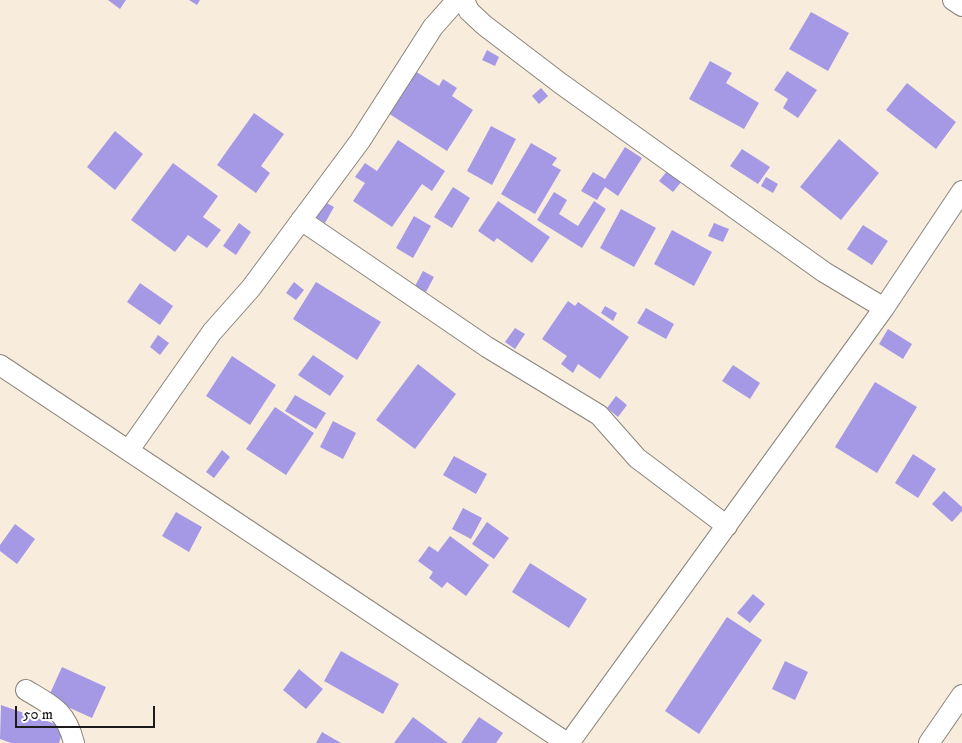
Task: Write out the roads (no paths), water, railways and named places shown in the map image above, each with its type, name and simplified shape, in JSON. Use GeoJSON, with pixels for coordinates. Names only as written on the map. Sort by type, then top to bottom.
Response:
{"type":"FeatureCollection","features":[{"type":"Feature","properties":{"kind":"street"},"geometry":{"type":"LineString","coordinates":[[129,450],[212,332],[251,288],[360,141],[434,27],[457,0]]}},
{"type":"Feature","properties":{"kind":"street"},"geometry":{"type":"LineString","coordinates":[[464,0],[469,11],[484,25],[560,83],[824,272],[884,308]]}},
{"type":"Feature","properties":{"kind":"street"},"geometry":{"type":"LineString","coordinates":[[953,0],[962,6]]}},
{"type":"Feature","properties":{"kind":"street"},"geometry":{"type":"LineString","coordinates":[[0,365],[129,450],[558,741],[727,526],[884,308],[960,197]]}},
{"type":"Feature","properties":{"kind":"street"},"geometry":{"type":"LineString","coordinates":[[301,220],[487,347],[599,415],[636,458],[727,526]]}},
{"type":"Feature","properties":{"kind":"street"},"geometry":{"type":"LineString","coordinates":[[26,690],[58,709],[70,729],[74,743]]}},
{"type":"Feature","properties":{"kind":"street"},"geometry":{"type":"LineString","coordinates":[[929,743],[962,695]]}}]}
